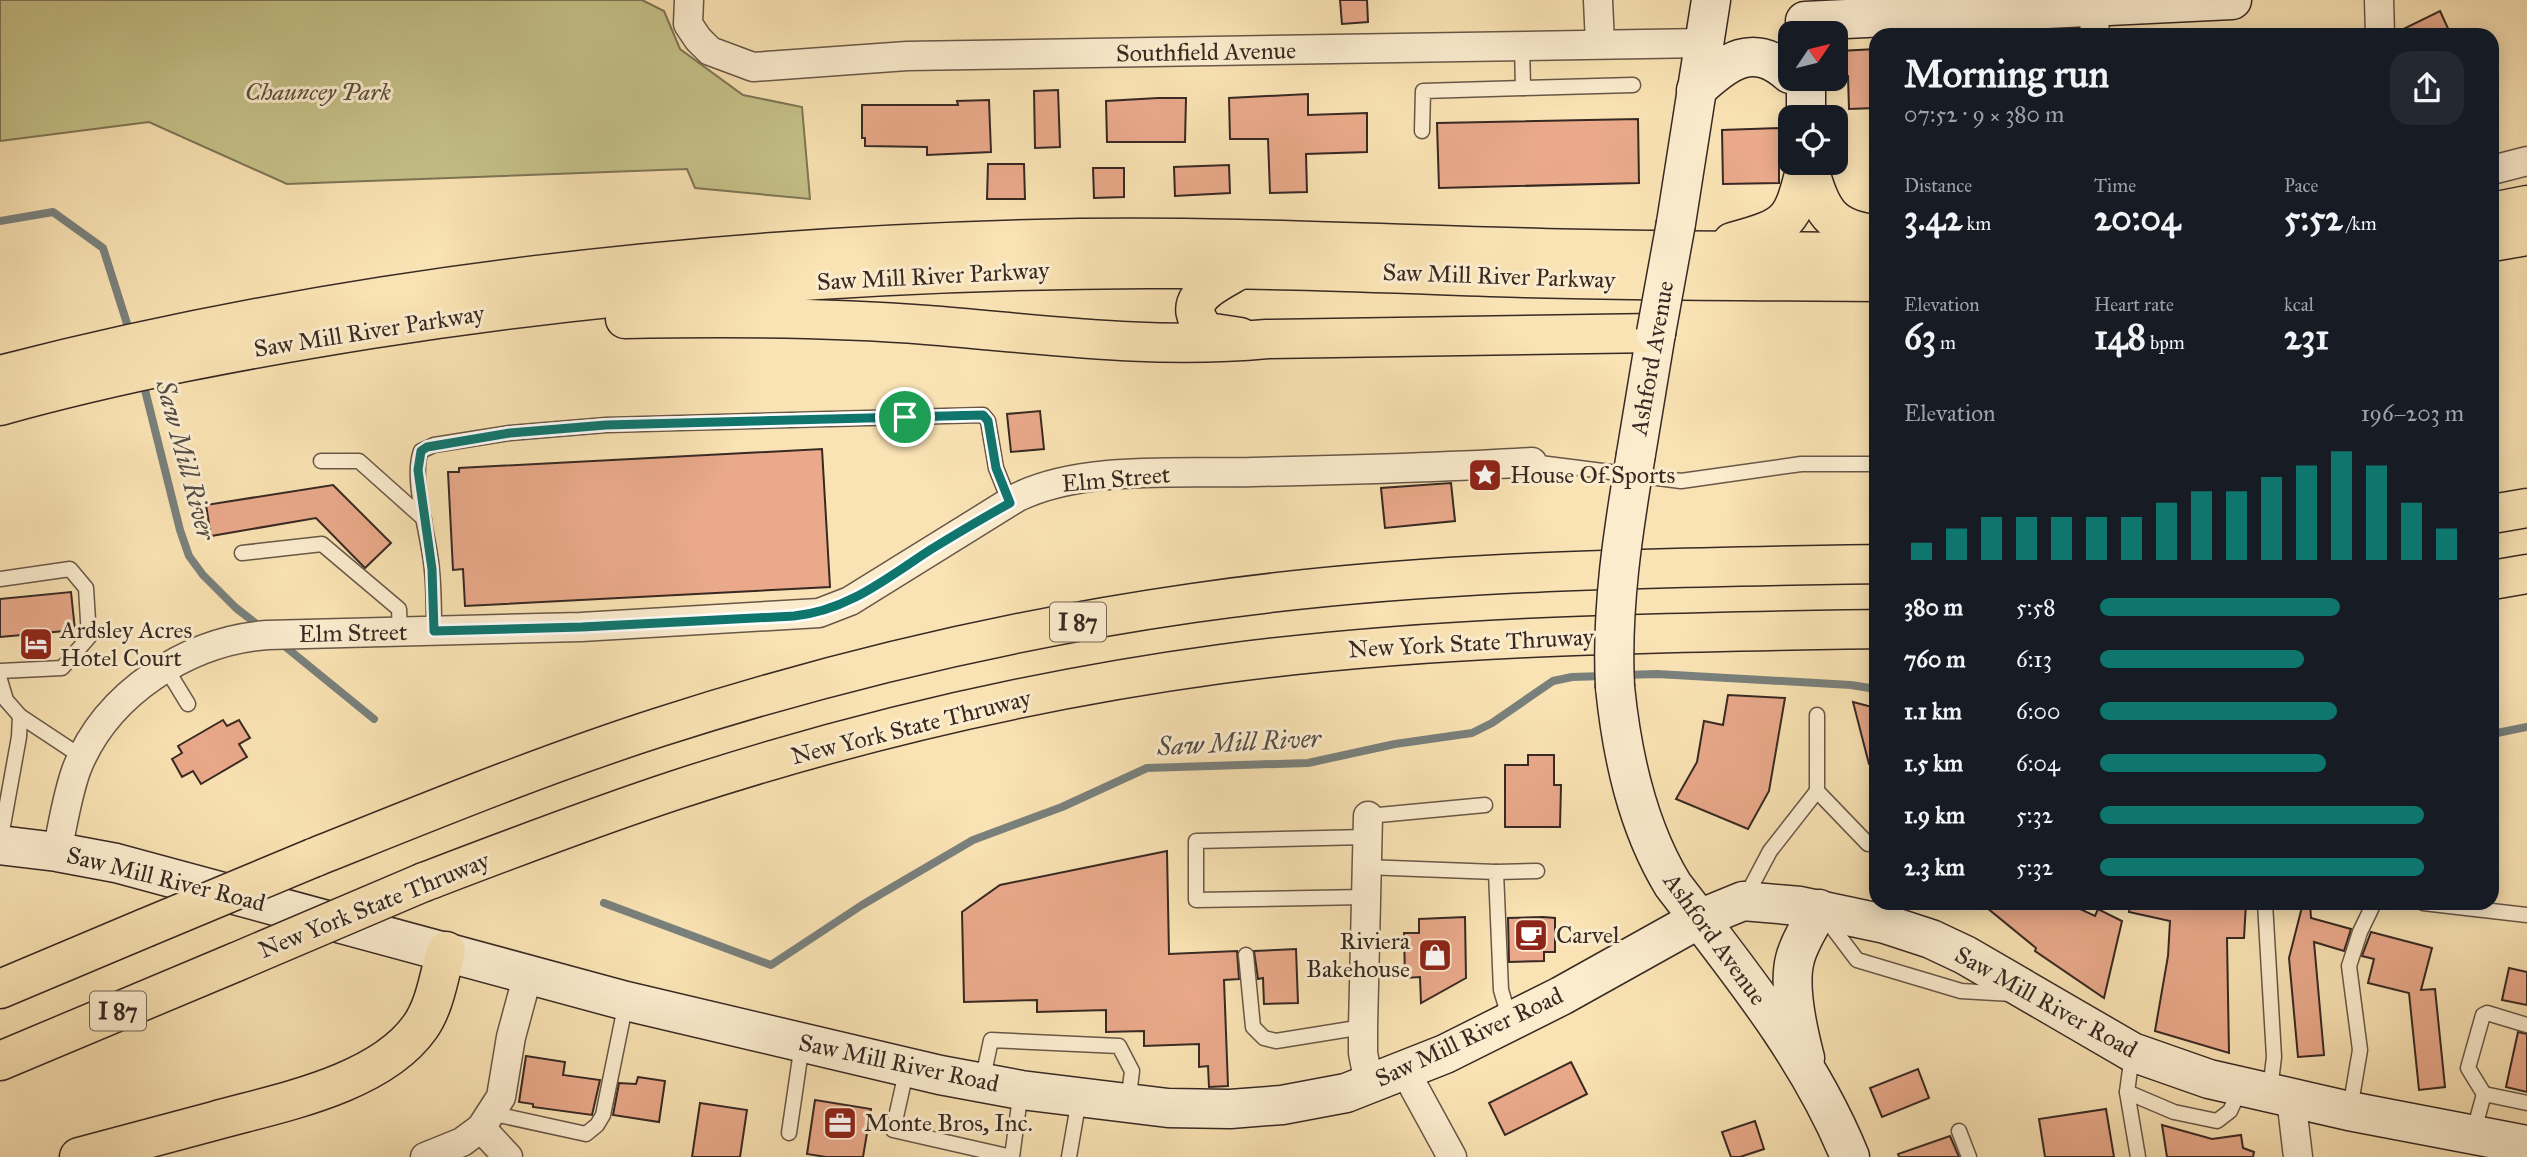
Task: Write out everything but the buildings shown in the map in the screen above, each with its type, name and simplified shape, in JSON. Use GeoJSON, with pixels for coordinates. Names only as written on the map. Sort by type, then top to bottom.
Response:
{"type":"FeatureCollection","features":[{"type":"Feature","properties":{"kind":"highway"},"geometry":{"type":"LineString","coordinates":[[1686,237],[1759,235],[1779,225],[1794,210],[1804,175]]}},
{"type":"Feature","properties":{"kind":"highway"},"geometry":{"type":"LineString","coordinates":[[1811,175],[1829,216],[1849,229],[1869,233]]}},
{"type":"Feature","properties":{"kind":"highway"},"geometry":{"type":"LineString","coordinates":[[2499,211],[2527,205]]}},
{"type":"Feature","properties":{"kind":"highway"},"geometry":{"type":"LineString","coordinates":[[2499,241],[2527,236]]}},
{"type":"Feature","properties":{"kind":"highway","name":"Saw Mill River Parkway"},"geometry":{"type":"LineString","coordinates":[[0,375],[101,365],[178,348],[345,301],[542,274],[711,257],[1014,240],[1169,238],[1686,237],[1869,250]]}},
{"type":"Feature","properties":{"kind":"highway","name":"Saw Mill River Parkway"},"geometry":{"type":"LineString","coordinates":[[178,348],[413,323],[595,299],[873,277],[1059,270],[1241,270],[1636,280],[1869,282]]}},
{"type":"Feature","properties":{"kind":"highway"},"geometry":{"type":"LineString","coordinates":[[1241,270],[1200,295],[1194,310],[1196,318],[1206,332],[1219,336],[1266,339]]}},
{"type":"Feature","properties":{"kind":"highway"},"geometry":{"type":"LineString","coordinates":[[413,323],[782,319],[926,325],[1170,344],[1266,339],[1641,333]]}},
{"type":"Feature","properties":{"kind":"highway","name":"Saw Mill River Parkway"},"geometry":{"type":"LineString","coordinates":[[0,407],[101,365]]}},
{"type":"Feature","properties":{"kind":"highway"},"geometry":{"type":"LineString","coordinates":[[2499,513],[2527,508]]}},
{"type":"Feature","properties":{"kind":"highway","name":"I 87"},"geometry":{"type":"LineString","coordinates":[[0,989],[313,858],[568,758],[746,700],[923,653],[1101,617],[1283,591],[1464,574],[1869,564]]}},
{"type":"Feature","properties":{"kind":"highway"},"geometry":{"type":"LineString","coordinates":[[2499,579],[2527,574]]}},
{"type":"Feature","properties":{"kind":"highway","name":"New York State Thruway"},"geometry":{"type":"LineString","coordinates":[[0,1061],[424,882],[592,819],[765,763],[944,716],[1126,679],[1309,653],[1492,638],[1869,629]]}},
{"type":"Feature","properties":{"kind":"highway"},"geometry":{"type":"LineString","coordinates":[[79,1157],[281,1102],[340,1083],[366,1071],[398,1049],[421,1026],[433,998],[446,951]]}},
{"type":"Feature","properties":{"kind":"main road","name":"Ashford Avenue"},"geometry":{"type":"LineString","coordinates":[[1711,0],[1696,90],[1686,237],[1641,333],[1617,570],[1614,615],[1615,687],[1625,758],[1647,833],[1662,868],[1750,985],[1807,1070],[1837,1125],[1850,1157]]}},
{"type":"Feature","properties":{"kind":"main road"},"geometry":{"type":"LineString","coordinates":[[1805,18],[2094,14],[2232,0]]}},
{"type":"Feature","properties":{"kind":"main road"},"geometry":{"type":"LineString","coordinates":[[1696,90],[1729,63],[1750,56],[1771,60],[1778,67]]}},
{"type":"Feature","properties":{"kind":"main road","name":"Saw Mill River Road"},"geometry":{"type":"LineString","coordinates":[[0,843],[57,852],[171,877],[626,1000],[907,1067],[1021,1090],[1168,1108],[1282,1105],[1346,1093],[1405,1072],[1560,996],[1699,919],[1743,901],[1819,909],[1885,924],[1931,939],[2132,1052],[2267,1093],[2527,1145]]}},
{"type":"Feature","properties":{"kind":"main road"},"geometry":{"type":"LineString","coordinates":[[1807,1070],[1799,1036],[1793,984],[1794,962],[1819,909]]}},
{"type":"Feature","properties":{"kind":"street","name":"Southfield Avenue"},"geometry":{"type":"LineString","coordinates":[[689,0],[688,24],[698,40],[710,51],[753,67],[907,56],[1704,43]]}},
{"type":"Feature","properties":{"kind":"street"},"geometry":{"type":"LineString","coordinates":[[1598,0],[1600,44]]}},
{"type":"Feature","properties":{"kind":"street"},"geometry":{"type":"LineString","coordinates":[[2379,0],[2380,28]]}},
{"type":"Feature","properties":{"kind":"street"},"geometry":{"type":"LineString","coordinates":[[2499,168],[2527,161]]}},
{"type":"Feature","properties":{"kind":"street","name":"Elm Street"},"geometry":{"type":"LineString","coordinates":[[57,852],[70,788],[82,757],[99,727],[112,712],[166,668],[194,652],[219,643],[254,636],[582,627],[819,612],[850,601],[1010,503],[1045,485],[1093,476],[1368,470],[1532,462]]}},
{"type":"Feature","properties":{"kind":"street"},"geometry":{"type":"LineString","coordinates":[[1367,827],[1363,1053],[1369,1084]]}},
{"type":"Feature","properties":{"kind":"street"},"geometry":{"type":"LineString","coordinates":[[425,1157],[462,1142],[486,1121],[501,1097],[511,1037],[528,974]]}},
{"type":"Feature","properties":{"kind":"street"},"geometry":{"type":"LineString","coordinates":[[1405,1072],[1452,1157]]}},
{"type":"Feature","properties":{"kind":"street"},"geometry":{"type":"LineString","coordinates":[[2267,1093],[2298,1157]]}},
{"type":"Feature","properties":{"kind":"street"},"geometry":{"type":"LineString","coordinates":[[486,1121],[508,1157]]}},
{"type":"Feature","properties":{"kind":"lane"},"geometry":{"type":"LineString","coordinates":[[1522,45],[1523,88]]}},
{"type":"Feature","properties":{"kind":"lane"},"geometry":{"type":"LineString","coordinates":[[1422,131],[1423,91],[1633,85]]}},
{"type":"Feature","properties":{"kind":"lane"},"geometry":{"type":"LineString","coordinates":[[434,631],[432,569],[418,458],[421,451],[427,447],[510,433],[606,425],[983,415],[988,421],[996,468],[1010,503]]}},
{"type":"Feature","properties":{"kind":"lane"},"geometry":{"type":"LineString","coordinates":[[321,461],[359,461],[424,519]]}},
{"type":"Feature","properties":{"kind":"lane"},"geometry":{"type":"LineString","coordinates":[[1532,462],[1681,481],[1801,464],[1869,464]]}},
{"type":"Feature","properties":{"kind":"lane"},"geometry":{"type":"LineString","coordinates":[[242,553],[322,544],[399,609],[400,632]]}},
{"type":"Feature","properties":{"kind":"lane"},"geometry":{"type":"LineString","coordinates":[[0,579],[70,569],[86,588],[89,637],[62,668],[0,671]]}},
{"type":"Feature","properties":{"kind":"lane"},"geometry":{"type":"LineString","coordinates":[[166,668],[188,704]]}},
{"type":"Feature","properties":{"kind":"lane"},"geometry":{"type":"LineString","coordinates":[[0,680],[6,700],[20,716],[82,757]]}},
{"type":"Feature","properties":{"kind":"lane"},"geometry":{"type":"LineString","coordinates":[[1743,901],[1770,851],[1817,791],[1817,715]]}},
{"type":"Feature","properties":{"kind":"lane"},"geometry":{"type":"LineString","coordinates":[[0,843],[19,737],[20,716]]}},
{"type":"Feature","properties":{"kind":"lane"},"geometry":{"type":"LineString","coordinates":[[1817,791],[1868,844]]}},
{"type":"Feature","properties":{"kind":"lane"},"geometry":{"type":"LineString","coordinates":[[1364,897],[1196,900],[1196,841],[1367,827],[1485,805]]}},
{"type":"Feature","properties":{"kind":"lane"},"geometry":{"type":"LineString","coordinates":[[1365,867],[1537,871]]}},
{"type":"Feature","properties":{"kind":"lane"},"geometry":{"type":"LineString","coordinates":[[1496,872],[1501,990],[1510,1021]]}},
{"type":"Feature","properties":{"kind":"lane"},"geometry":{"type":"LineString","coordinates":[[2127,1092],[2174,1112],[2217,1121],[2230,1111],[2267,1093],[2274,1057],[2265,910]]}},
{"type":"Feature","properties":{"kind":"lane"},"geometry":{"type":"LineString","coordinates":[[2349,1111],[2360,1050],[2349,966],[2371,910]]}},
{"type":"Feature","properties":{"kind":"lane"},"geometry":{"type":"LineString","coordinates":[[2484,910],[2527,915]]}},
{"type":"Feature","properties":{"kind":"lane"},"geometry":{"type":"LineString","coordinates":[[1246,955],[1253,1027],[1264,1038],[1276,1041],[1363,1027]]}},
{"type":"Feature","properties":{"kind":"lane"},"geometry":{"type":"LineString","coordinates":[[486,1121],[586,1134],[592,1131],[603,1115],[626,1000]]}},
{"type":"Feature","properties":{"kind":"lane"},"geometry":{"type":"LineString","coordinates":[[2527,1025],[2487,1013],[2483,1015],[2468,1068],[2484,1094],[2527,1103]]}},
{"type":"Feature","properties":{"kind":"lane"},"geometry":{"type":"LineString","coordinates":[[981,1083],[991,1040],[1119,1046],[1132,1071],[1128,1104]]}},
{"type":"Feature","properties":{"kind":"lane"},"geometry":{"type":"LineString","coordinates":[[789,1133],[803,1042]]}},
{"type":"Feature","properties":{"kind":"lane"},"geometry":{"type":"LineString","coordinates":[[2132,1052],[2127,1092],[2138,1157]]}},
{"type":"Feature","properties":{"kind":"lane"},"geometry":{"type":"LineString","coordinates":[[907,1067],[893,1130],[1012,1157],[1021,1090]]}},
{"type":"Feature","properties":{"kind":"lane"},"geometry":{"type":"LineString","coordinates":[[2473,1134],[2484,1094]]}},
{"type":"Feature","properties":{"kind":"lane"},"geometry":{"type":"LineString","coordinates":[[1069,1157],[1079,1097]]}},
{"type":"Feature","properties":{"kind":"lane"},"geometry":{"type":"LineString","coordinates":[[1959,1131],[1969,1157]]}},
{"type":"Feature","properties":{"kind":"green space","name":"Chauncey Park"},"geometry":{"type":"Polygon","coordinates":[[[0,0],[642,0],[664,11],[680,49],[743,95],[802,107],[810,199],[695,188],[687,169],[287,184],[149,122],[0,141],[0,0]]]}},
{"type":"Feature","properties":{"kind":"waterway","name":"Saw Mill River"},"geometry":{"type":"LineString","coordinates":[[0,221],[53,212],[103,248],[130,333]]}},
{"type":"Feature","properties":{"kind":"waterway","name":"Saw Mill River"},"geometry":{"type":"LineString","coordinates":[[143,382],[189,556],[203,575],[236,608],[263,629]]}},
{"type":"Feature","properties":{"kind":"waterway","name":"Saw Mill River"},"geometry":{"type":"LineString","coordinates":[[282,644],[374,719]]}},
{"type":"Feature","properties":{"kind":"waterway","name":"Saw Mill River"},"geometry":{"type":"LineString","coordinates":[[1624,675],[1657,674],[1869,688]]}},
{"type":"Feature","properties":{"kind":"waterway","name":"Saw Mill River"},"geometry":{"type":"LineString","coordinates":[[604,903],[771,965],[862,905],[973,840],[1062,807],[1147,768],[1308,763],[1395,744],[1472,733],[1492,723],[1553,681],[1572,677],[1604,676]]}},
{"type":"Feature","properties":{"kind":"waterway","name":"Saw Mill River"},"geometry":{"type":"LineString","coordinates":[[2499,733],[2527,727]]}},
{"type":"Feature","properties":{"kind":"place","name":"House Of Sports"},"geometry":{"type":"Point","coordinates":[1485,475]}},
{"type":"Feature","properties":{"kind":"place","name":"Ardsley Acres Hotel Court"},"geometry":{"type":"Point","coordinates":[36,644]}},
{"type":"Feature","properties":{"kind":"place","name":"Carvel"},"geometry":{"type":"Point","coordinates":[1531,935]}},
{"type":"Feature","properties":{"kind":"place","name":"Riviera Bakehouse"},"geometry":{"type":"Point","coordinates":[1435,955]}},
{"type":"Feature","properties":{"kind":"place","name":"Monte Bros, Inc."},"geometry":{"type":"Point","coordinates":[840,1123]}},
{"type":"Feature","properties":{"kind":"route"},"geometry":{"type":"LineString","coordinates":[[905,417],[987,417],[996,468],[1010,503],[837,607],[794,616],[582,627],[434,631],[432,569],[418,470],[418,458],[421,451],[427,447],[510,433],[606,425],[905,417]]}}]}
